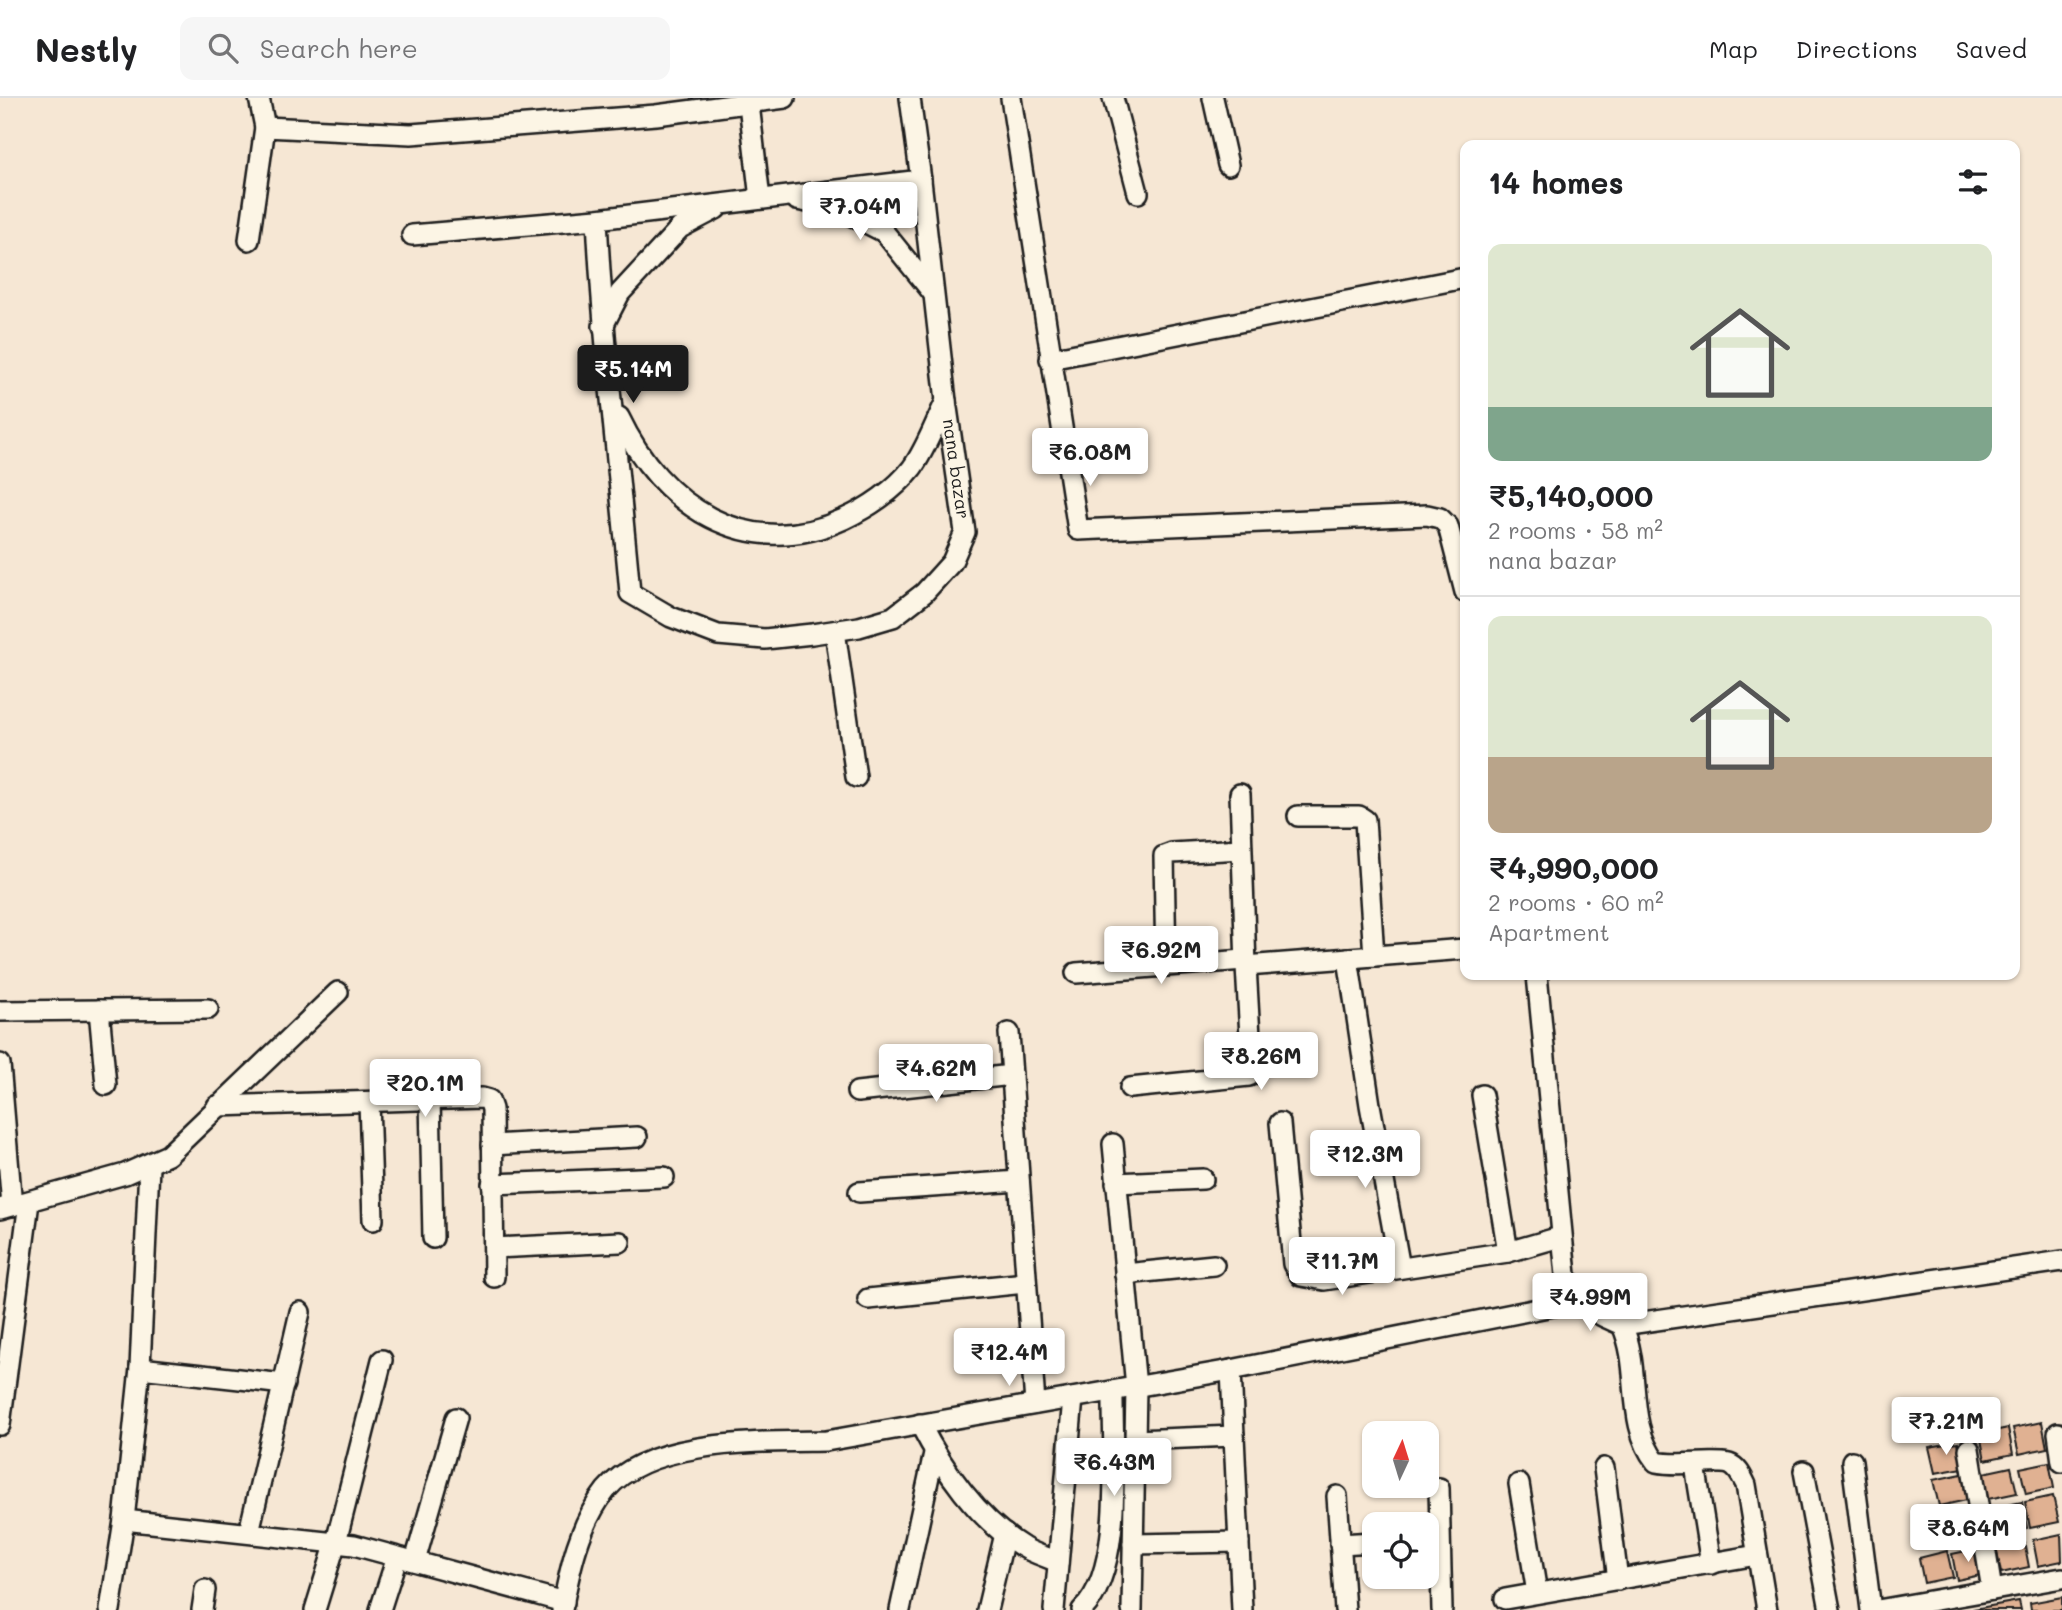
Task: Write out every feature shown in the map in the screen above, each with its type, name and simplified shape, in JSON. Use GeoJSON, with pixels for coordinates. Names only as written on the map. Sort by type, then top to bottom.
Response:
{"type":"FeatureCollection","features":[{"type":"Feature","properties":{"kind":"street"},"geometry":{"type":"LineString","coordinates":[[249,240],[265,127],[259,98]]}},
{"type":"Feature","properties":{"kind":"street"},"geometry":{"type":"LineString","coordinates":[[265,127],[411,134],[656,116],[785,98]]}},
{"type":"Feature","properties":{"kind":"street","name":"nana bazar"},"geometry":{"type":"LineString","coordinates":[[597,219],[602,327],[613,404],[631,593],[671,617],[719,635],[765,639],[835,631],[894,617],[923,593],[952,562],[965,532],[946,401],[910,98]]}},
{"type":"Feature","properties":{"kind":"street"},"geometry":{"type":"LineString","coordinates":[[1011,98],[1078,530],[1427,515],[1440,518],[1448,526],[1460,573]]}},
{"type":"Feature","properties":{"kind":"street"},"geometry":{"type":"LineString","coordinates":[[1113,98],[1138,193]]}},
{"type":"Feature","properties":{"kind":"street"},"geometry":{"type":"LineString","coordinates":[[1213,98],[1228,165]]}},
{"type":"Feature","properties":{"kind":"street"},"geometry":{"type":"LineString","coordinates":[[749,104],[760,199]]}},
{"type":"Feature","properties":{"kind":"street"},"geometry":{"type":"LineString","coordinates":[[412,235],[597,219],[921,180]]}},
{"type":"Feature","properties":{"kind":"street"},"geometry":{"type":"LineString","coordinates":[[783,197],[836,208],[884,232],[933,293]]}},
{"type":"Feature","properties":{"kind":"street"},"geometry":{"type":"LineString","coordinates":[[602,327],[620,293],[680,228],[728,203]]}},
{"type":"Feature","properties":{"kind":"street"},"geometry":{"type":"LineString","coordinates":[[1050,359],[1460,279]]}},
{"type":"Feature","properties":{"kind":"street"},"geometry":{"type":"LineString","coordinates":[[613,404],[633,447],[662,482],[698,513],[754,535],[816,532],[868,509],[912,469],[946,401]]}},
{"type":"Feature","properties":{"kind":"street"},"geometry":{"type":"LineString","coordinates":[[835,631],[856,777]]}},
{"type":"Feature","properties":{"kind":"street"},"geometry":{"type":"LineString","coordinates":[[1130,1088],[1249,1076],[1252,1072],[1245,963],[1240,794]]}},
{"type":"Feature","properties":{"kind":"street"},"geometry":{"type":"LineString","coordinates":[[1298,816],[1359,816],[1365,820],[1374,956]]}},
{"type":"Feature","properties":{"kind":"street"},"geometry":{"type":"LineString","coordinates":[[1166,966],[1164,856],[1171,853],[1241,849]]}},
{"type":"Feature","properties":{"kind":"street"},"geometry":{"type":"LineString","coordinates":[[1076,973],[1348,958],[1460,948]]}},
{"type":"Feature","properties":{"kind":"street"},"geometry":{"type":"LineString","coordinates":[[1348,958],[1370,1105],[1400,1268]]}},
{"type":"Feature","properties":{"kind":"street"},"geometry":{"type":"LineString","coordinates":[[1537,980],[1560,1237],[1566,1275],[1578,1301],[1593,1313],[1622,1325],[2062,1261]]}},
{"type":"Feature","properties":{"kind":"street"},"geometry":{"type":"LineString","coordinates":[[14,1205],[149,1166],[168,1155],[338,992]]}},
{"type":"Feature","properties":{"kind":"street"},"geometry":{"type":"LineString","coordinates":[[0,1011],[208,1009]]}},
{"type":"Feature","properties":{"kind":"street"},"geometry":{"type":"LineString","coordinates":[[99,1010],[106,1085]]}},
{"type":"Feature","properties":{"kind":"street"},"geometry":{"type":"LineString","coordinates":[[1009,1033],[1035,1404]]}},
{"type":"Feature","properties":{"kind":"street"},"geometry":{"type":"LineString","coordinates":[[0,1064],[14,1205],[0,1425]]}},
{"type":"Feature","properties":{"kind":"street"},"geometry":{"type":"LineString","coordinates":[[857,1092],[1012,1075]]}},
{"type":"Feature","properties":{"kind":"street"},"geometry":{"type":"LineString","coordinates":[[1482,1095],[1508,1252]]}},
{"type":"Feature","properties":{"kind":"street"},"geometry":{"type":"LineString","coordinates":[[217,1106],[430,1098],[489,1100],[492,1109],[494,1277]]}},
{"type":"Feature","properties":{"kind":"street"},"geometry":{"type":"LineString","coordinates":[[430,1098],[433,1238]]}},
{"type":"Feature","properties":{"kind":"street"},"geometry":{"type":"LineString","coordinates":[[369,1102],[373,1220]]}},
{"type":"Feature","properties":{"kind":"street"},"geometry":{"type":"LineString","coordinates":[[1280,1123],[1293,1264],[1301,1276],[1324,1280],[1508,1252],[1560,1237]]}},
{"type":"Feature","properties":{"kind":"street"},"geometry":{"type":"LineString","coordinates":[[492,1145],[636,1137]]}},
{"type":"Feature","properties":{"kind":"street"},"geometry":{"type":"LineString","coordinates":[[1113,1144],[1136,1387],[1132,1610]]}},
{"type":"Feature","properties":{"kind":"street"},"geometry":{"type":"LineString","coordinates":[[110,1610],[124,1520],[140,1368],[149,1166]]}},
{"type":"Feature","properties":{"kind":"street"},"geometry":{"type":"LineString","coordinates":[[492,1184],[664,1177]]}},
{"type":"Feature","properties":{"kind":"street"},"geometry":{"type":"LineString","coordinates":[[1116,1183],[1203,1179]]}},
{"type":"Feature","properties":{"kind":"street"},"geometry":{"type":"LineString","coordinates":[[859,1192],[1019,1181]]}},
{"type":"Feature","properties":{"kind":"street"},"geometry":{"type":"LineString","coordinates":[[494,1248],[621,1242]]}},
{"type":"Feature","properties":{"kind":"street"},"geometry":{"type":"LineString","coordinates":[[1125,1274],[1214,1265]]}},
{"type":"Feature","properties":{"kind":"street"},"geometry":{"type":"LineString","coordinates":[[869,1299],[1026,1283]]}},
{"type":"Feature","properties":{"kind":"street"},"geometry":{"type":"LineString","coordinates":[[124,1520],[336,1542],[406,1559],[563,1606],[574,1556],[587,1519],[606,1490],[622,1475],[680,1451],[764,1442],[826,1441],[1231,1370],[1578,1301]]}},
{"type":"Feature","properties":{"kind":"street"},"geometry":{"type":"LineString","coordinates":[[248,1532],[300,1312]]}},
{"type":"Feature","properties":{"kind":"street"},"geometry":{"type":"LineString","coordinates":[[1622,1325],[1631,1345],[1638,1429],[1646,1449],[1656,1462],[1730,1464],[1740,1472],[1746,1485],[1767,1610]]}},
{"type":"Feature","properties":{"kind":"street"},"geometry":{"type":"LineString","coordinates":[[315,1610],[336,1542],[382,1360]]}},
{"type":"Feature","properties":{"kind":"street"},"geometry":{"type":"LineString","coordinates":[[140,1368],[284,1384]]}},
{"type":"Feature","properties":{"kind":"street"},"geometry":{"type":"LineString","coordinates":[[1231,1370],[1242,1610]]}},
{"type":"Feature","properties":{"kind":"street"},"geometry":{"type":"LineString","coordinates":[[1082,1610],[1105,1573],[1111,1534],[1113,1391]]}},
{"type":"Feature","properties":{"kind":"street"},"geometry":{"type":"LineString","coordinates":[[1054,1610],[1073,1398]]}},
{"type":"Feature","properties":{"kind":"street"},"geometry":{"type":"LineString","coordinates":[[380,1610],[406,1559],[456,1418]]}},
{"type":"Feature","properties":{"kind":"street"},"geometry":{"type":"LineString","coordinates":[[919,1424],[934,1453],[972,1501],[1005,1534],[1025,1548],[1058,1562]]}},
{"type":"Feature","properties":{"kind":"street"},"geometry":{"type":"LineString","coordinates":[[2058,1433],[2062,1462]]}},
{"type":"Feature","properties":{"kind":"street"},"geometry":{"type":"LineString","coordinates":[[1135,1440],[1234,1436]]}},
{"type":"Feature","properties":{"kind":"street"},"geometry":{"type":"LineString","coordinates":[[1969,1449],[1992,1590]]}},
{"type":"Feature","properties":{"kind":"street"},"geometry":{"type":"LineString","coordinates":[[900,1610],[934,1453]]}},
{"type":"Feature","properties":{"kind":"street"},"geometry":{"type":"LineString","coordinates":[[1852,1461],[1871,1610]]}},
{"type":"Feature","properties":{"kind":"street"},"geometry":{"type":"LineString","coordinates":[[1695,1465],[1711,1564]]}},
{"type":"Feature","properties":{"kind":"street"},"geometry":{"type":"LineString","coordinates":[[1604,1468],[1618,1580]]}},
{"type":"Feature","properties":{"kind":"street"},"geometry":{"type":"LineString","coordinates":[[1804,1471],[1830,1610]]}},
{"type":"Feature","properties":{"kind":"street"},"geometry":{"type":"LineString","coordinates":[[1519,1484],[1537,1593]]}},
{"type":"Feature","properties":{"kind":"street"},"geometry":{"type":"LineString","coordinates":[[1336,1496],[1345,1610]]}},
{"type":"Feature","properties":{"kind":"street"},"geometry":{"type":"LineString","coordinates":[[987,1610],[1005,1534]]}},
{"type":"Feature","properties":{"kind":"street"},"geometry":{"type":"LineString","coordinates":[[1133,1544],[1239,1542]]}},
{"type":"Feature","properties":{"kind":"street"},"geometry":{"type":"LineString","coordinates":[[1340,1544],[1362,1543]]}},
{"type":"Feature","properties":{"kind":"street"},"geometry":{"type":"LineString","coordinates":[[1505,1599],[1757,1555]]}},
{"type":"Feature","properties":{"kind":"street"},"geometry":{"type":"LineString","coordinates":[[1878,1610],[2062,1578]]}},
{"type":"Feature","properties":{"kind":"street"},"geometry":{"type":"LineString","coordinates":[[1439,1586],[1442,1610]]}},
{"type":"Feature","properties":{"kind":"street"},"geometry":{"type":"LineString","coordinates":[[202,1610],[205,1590]]}},
{"type":"Feature","properties":{"kind":"building"},"geometry":{"type":"Polygon","coordinates":[[[2042,1422],[2047,1448],[2019,1454],[2013,1428],[2042,1422]]]}},
{"type":"Feature","properties":{"kind":"building"},"geometry":{"type":"Polygon","coordinates":[[[2008,1428],[2013,1454],[1985,1460],[1980,1434],[2008,1428]]]}},
{"type":"Feature","properties":{"kind":"building"},"geometry":{"type":"Polygon","coordinates":[[[1958,1442],[1963,1468],[1935,1473],[1929,1447],[1958,1442]]]}},
{"type":"Feature","properties":{"kind":"building"},"geometry":{"type":"Polygon","coordinates":[[[2049,1462],[2054,1488],[2026,1494],[2020,1468],[2049,1462]]]}},
{"type":"Feature","properties":{"kind":"building"},"geometry":{"type":"Polygon","coordinates":[[[2011,1467],[2017,1493],[1988,1499],[1983,1473],[2011,1467]]]}},
{"type":"Feature","properties":{"kind":"building"},"geometry":{"type":"Polygon","coordinates":[[[1962,1474],[1967,1500],[1939,1506],[1933,1480],[1962,1474]]]}},
{"type":"Feature","properties":{"kind":"building"},"geometry":{"type":"Polygon","coordinates":[[[2053,1496],[2059,1522],[2030,1528],[2025,1502],[2053,1496]]]}},
{"type":"Feature","properties":{"kind":"building"},"geometry":{"type":"Polygon","coordinates":[[[2022,1502],[2027,1528],[1999,1534],[1993,1508],[2022,1502]]]}},
{"type":"Feature","properties":{"kind":"building"},"geometry":{"type":"Polygon","coordinates":[[[1970,1515],[1975,1541],[1947,1546],[1941,1520],[1970,1515]]]}},
{"type":"Feature","properties":{"kind":"building"},"geometry":{"type":"Polygon","coordinates":[[[2061,1534],[2062,1561],[2038,1566],[2033,1540],[2061,1534]]]}},
{"type":"Feature","properties":{"kind":"building"},"geometry":{"type":"Polygon","coordinates":[[[2024,1541],[2029,1567],[2001,1573],[1996,1547],[2024,1541]]]}},
{"type":"Feature","properties":{"kind":"building"},"geometry":{"type":"Polygon","coordinates":[[[1980,1548],[1985,1574],[1957,1580],[1952,1554],[1980,1548]]]}},
{"type":"Feature","properties":{"kind":"building"},"geometry":{"type":"Polygon","coordinates":[[[1947,1551],[1953,1577],[1924,1583],[1919,1558],[1947,1551]]]}},
{"type":"Feature","properties":{"kind":"building"},"geometry":{"type":"Polygon","coordinates":[[[2062,1597],[2062,1610],[2031,1610],[2030,1603],[2062,1597]]]}},
{"type":"Feature","properties":{"kind":"building"},"geometry":{"type":"Polygon","coordinates":[[[2019,1601],[2021,1610],[1974,1609],[2019,1601]]]}}]}
